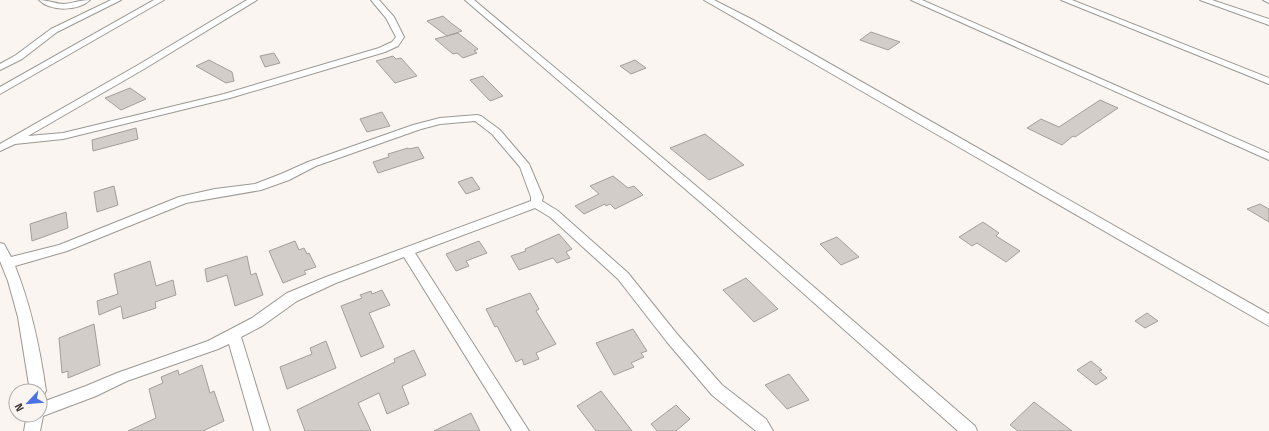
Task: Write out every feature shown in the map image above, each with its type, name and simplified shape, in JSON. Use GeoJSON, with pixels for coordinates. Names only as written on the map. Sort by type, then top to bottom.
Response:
{"type":"FeatureCollection","features":[{"type":"Feature","properties":{"kind":"street"},"geometry":{"type":"LineString","coordinates":[[43,0],[56,6],[65,7],[86,0]]}},
{"type":"Feature","properties":{"kind":"street"},"geometry":{"type":"LineString","coordinates":[[0,67],[21,57],[46,36],[117,0]]}},
{"type":"Feature","properties":{"kind":"street"},"geometry":{"type":"LineString","coordinates":[[0,91],[160,0]]}},
{"type":"Feature","properties":{"kind":"street"},"geometry":{"type":"LineString","coordinates":[[0,148],[141,67],[253,0]]}},
{"type":"Feature","properties":{"kind":"street"},"geometry":{"type":"LineString","coordinates":[[12,141],[48,138],[96,129],[227,96],[382,50],[395,44],[400,37],[390,17],[375,0]]}},
{"type":"Feature","properties":{"kind":"street"},"geometry":{"type":"LineString","coordinates":[[469,0],[716,209],[969,431]]}},
{"type":"Feature","properties":{"kind":"street"},"geometry":{"type":"LineString","coordinates":[[708,0],[752,23],[1269,321]]}},
{"type":"Feature","properties":{"kind":"street"},"geometry":{"type":"LineString","coordinates":[[915,0],[1269,157]]}},
{"type":"Feature","properties":{"kind":"street"},"geometry":{"type":"LineString","coordinates":[[1065,0],[1269,81]]}},
{"type":"Feature","properties":{"kind":"street"},"geometry":{"type":"LineString","coordinates":[[1204,0],[1269,22]]}},
{"type":"Feature","properties":{"kind":"street"},"geometry":{"type":"LineString","coordinates":[[8,263],[63,248],[183,200],[215,193],[257,187],[285,177],[312,164],[417,127],[455,119],[477,118],[496,132],[525,166],[537,197],[536,203]]}},
{"type":"Feature","properties":{"kind":"street"},"geometry":{"type":"LineString","coordinates":[[48,407],[91,391],[122,377],[213,345],[257,322],[292,297],[331,280],[536,203]]}},
{"type":"Feature","properties":{"kind":"street"},"geometry":{"type":"LineString","coordinates":[[536,203],[554,214],[623,276],[672,338],[717,390],[760,424],[765,431]]}},
{"type":"Feature","properties":{"kind":"street"},"geometry":{"type":"LineString","coordinates":[[0,247],[12,270],[33,353],[37,383]]}},
{"type":"Feature","properties":{"kind":"street"},"geometry":{"type":"LineString","coordinates":[[407,251],[521,431]]}},
{"type":"Feature","properties":{"kind":"street"},"geometry":{"type":"LineString","coordinates":[[233,334],[262,431]]}},
{"type":"Feature","properties":{"kind":"building"},"geometry":{"type":"Polygon","coordinates":[[[443,16],[462,31],[447,36],[427,21],[443,16]]]}},
{"type":"Feature","properties":{"kind":"building"},"geometry":{"type":"Polygon","coordinates":[[[871,32],[900,42],[888,50],[860,40],[871,32]]]}},
{"type":"Feature","properties":{"kind":"building"},"geometry":{"type":"Polygon","coordinates":[[[458,33],[478,49],[474,51],[477,53],[463,58],[457,53],[453,54],[435,39],[458,33]]]}},
{"type":"Feature","properties":{"kind":"building"},"geometry":{"type":"Polygon","coordinates":[[[274,53],[280,63],[265,67],[260,56],[274,53]]]}},
{"type":"Feature","properties":{"kind":"building"},"geometry":{"type":"Polygon","coordinates":[[[393,56],[396,59],[401,58],[417,76],[395,83],[376,61],[393,56]]]}},
{"type":"Feature","properties":{"kind":"building"},"geometry":{"type":"Polygon","coordinates":[[[209,60],[232,72],[234,81],[226,83],[196,66],[209,60]]]}},
{"type":"Feature","properties":{"kind":"building"},"geometry":{"type":"Polygon","coordinates":[[[635,60],[646,68],[631,74],[620,66],[635,60]]]}},
{"type":"Feature","properties":{"kind":"building"},"geometry":{"type":"Polygon","coordinates":[[[483,76],[503,96],[490,101],[470,80],[483,76]]]}},
{"type":"Feature","properties":{"kind":"building"},"geometry":{"type":"Polygon","coordinates":[[[130,88],[146,99],[121,110],[105,98],[130,88]]]}},
{"type":"Feature","properties":{"kind":"building"},"geometry":{"type":"Polygon","coordinates":[[[1100,100],[1118,108],[1075,137],[1073,136],[1062,145],[1027,128],[1041,119],[1059,127],[1100,100]]]}},
{"type":"Feature","properties":{"kind":"building"},"geometry":{"type":"Polygon","coordinates":[[[382,112],[390,126],[367,132],[360,119],[382,112]]]}},
{"type":"Feature","properties":{"kind":"building"},"geometry":{"type":"Polygon","coordinates":[[[136,128],[138,139],[93,151],[92,140],[136,128]]]}},
{"type":"Feature","properties":{"kind":"building"},"geometry":{"type":"Polygon","coordinates":[[[705,134],[744,165],[709,180],[670,148],[705,134]]]}},
{"type":"Feature","properties":{"kind":"building"},"geometry":{"type":"Polygon","coordinates":[[[418,147],[424,158],[378,173],[373,162],[389,157],[388,154],[408,148],[418,147]]]}},
{"type":"Feature","properties":{"kind":"building"},"geometry":{"type":"Polygon","coordinates":[[[613,176],[628,188],[634,186],[643,195],[615,209],[610,204],[606,206],[605,204],[584,214],[575,206],[599,194],[590,186],[613,176]]]}},
{"type":"Feature","properties":{"kind":"building"},"geometry":{"type":"Polygon","coordinates":[[[472,177],[480,189],[466,194],[458,182],[472,177]]]}},
{"type":"Feature","properties":{"kind":"building"},"geometry":{"type":"Polygon","coordinates":[[[114,186],[118,205],[97,212],[94,192],[114,186]]]}},
{"type":"Feature","properties":{"kind":"building"},"geometry":{"type":"Polygon","coordinates":[[[1260,204],[1269,209],[1269,222],[1247,209],[1260,204]]]}},
{"type":"Feature","properties":{"kind":"building"},"geometry":{"type":"Polygon","coordinates":[[[66,212],[68,228],[32,241],[30,224],[66,212]]]}},
{"type":"Feature","properties":{"kind":"building"},"geometry":{"type":"Polygon","coordinates":[[[983,222],[999,233],[996,236],[1020,251],[1006,262],[977,243],[972,246],[959,237],[983,222]]]}},
{"type":"Feature","properties":{"kind":"building"},"geometry":{"type":"Polygon","coordinates":[[[559,234],[572,249],[566,252],[570,258],[557,263],[553,258],[519,270],[511,256],[526,251],[525,249],[559,234]]]}},
{"type":"Feature","properties":{"kind":"building"},"geometry":{"type":"Polygon","coordinates":[[[837,237],[859,257],[841,265],[820,244],[837,237]]]}},
{"type":"Feature","properties":{"kind":"building"},"geometry":{"type":"Polygon","coordinates":[[[295,241],[299,250],[304,248],[307,254],[309,253],[316,267],[304,271],[306,274],[283,283],[269,251],[295,241]]]}},
{"type":"Feature","properties":{"kind":"building"},"geometry":{"type":"Polygon","coordinates":[[[479,241],[487,253],[466,261],[469,266],[456,271],[446,254],[479,241]]]}},
{"type":"Feature","properties":{"kind":"building"},"geometry":{"type":"Polygon","coordinates":[[[247,256],[251,275],[256,273],[263,295],[235,306],[227,275],[207,282],[205,269],[247,256]]]}},
{"type":"Feature","properties":{"kind":"building"},"geometry":{"type":"Polygon","coordinates":[[[150,261],[156,286],[173,280],[176,295],[155,302],[156,308],[123,319],[121,306],[99,315],[97,301],[118,294],[114,274],[150,261]]]}},
{"type":"Feature","properties":{"kind":"building"},"geometry":{"type":"Polygon","coordinates":[[[746,278],[778,309],[754,322],[723,290],[746,278]]]}},
{"type":"Feature","properties":{"kind":"building"},"geometry":{"type":"Polygon","coordinates":[[[382,290],[390,305],[369,313],[384,347],[361,357],[341,306],[362,298],[360,295],[371,291],[372,294],[382,290]]]}},
{"type":"Feature","properties":{"kind":"building"},"geometry":{"type":"Polygon","coordinates":[[[530,293],[539,309],[536,311],[556,344],[536,353],[539,359],[524,365],[522,359],[516,362],[486,309],[530,293]]]}},
{"type":"Feature","properties":{"kind":"building"},"geometry":{"type":"Polygon","coordinates":[[[1147,313],[1158,321],[1145,328],[1135,321],[1147,313]]]}},
{"type":"Feature","properties":{"kind":"building"},"geometry":{"type":"Polygon","coordinates":[[[94,324],[100,365],[68,378],[68,371],[62,373],[59,338],[94,324]]]}},
{"type":"Feature","properties":{"kind":"building"},"geometry":{"type":"Polygon","coordinates":[[[633,329],[647,351],[641,353],[644,357],[631,363],[634,367],[614,375],[596,343],[633,329]]]}},
{"type":"Feature","properties":{"kind":"building"},"geometry":{"type":"Polygon","coordinates":[[[326,341],[336,368],[287,389],[280,367],[312,354],[310,348],[326,341]]]}},
{"type":"Feature","properties":{"kind":"building"},"geometry":{"type":"Polygon","coordinates":[[[414,350],[426,375],[402,386],[409,404],[387,414],[379,393],[358,403],[371,431],[305,431],[297,410],[395,362],[394,359],[414,350]]]}},
{"type":"Feature","properties":{"kind":"building"},"geometry":{"type":"Polygon","coordinates":[[[1091,361],[1102,370],[1099,371],[1107,378],[1096,385],[1077,370],[1091,361]]]}},
{"type":"Feature","properties":{"kind":"building"},"geometry":{"type":"Polygon","coordinates":[[[202,365],[210,393],[214,391],[224,421],[203,431],[128,431],[156,418],[149,389],[163,383],[161,377],[178,370],[179,375],[202,365]]]}},
{"type":"Feature","properties":{"kind":"building"},"geometry":{"type":"Polygon","coordinates":[[[789,374],[809,400],[787,409],[765,385],[789,374]]]}},
{"type":"Feature","properties":{"kind":"building"},"geometry":{"type":"Polygon","coordinates":[[[601,391],[632,431],[596,431],[577,406],[601,391]]]}},
{"type":"Feature","properties":{"kind":"building"},"geometry":{"type":"Polygon","coordinates":[[[1034,402],[1072,431],[1018,431],[1010,425],[1034,402]]]}},
{"type":"Feature","properties":{"kind":"building"},"geometry":{"type":"Polygon","coordinates":[[[676,405],[690,419],[676,431],[657,431],[651,424],[676,405]]]}},
{"type":"Feature","properties":{"kind":"building"},"geometry":{"type":"Polygon","coordinates":[[[471,413],[480,431],[434,431],[471,413]]]}}]}
